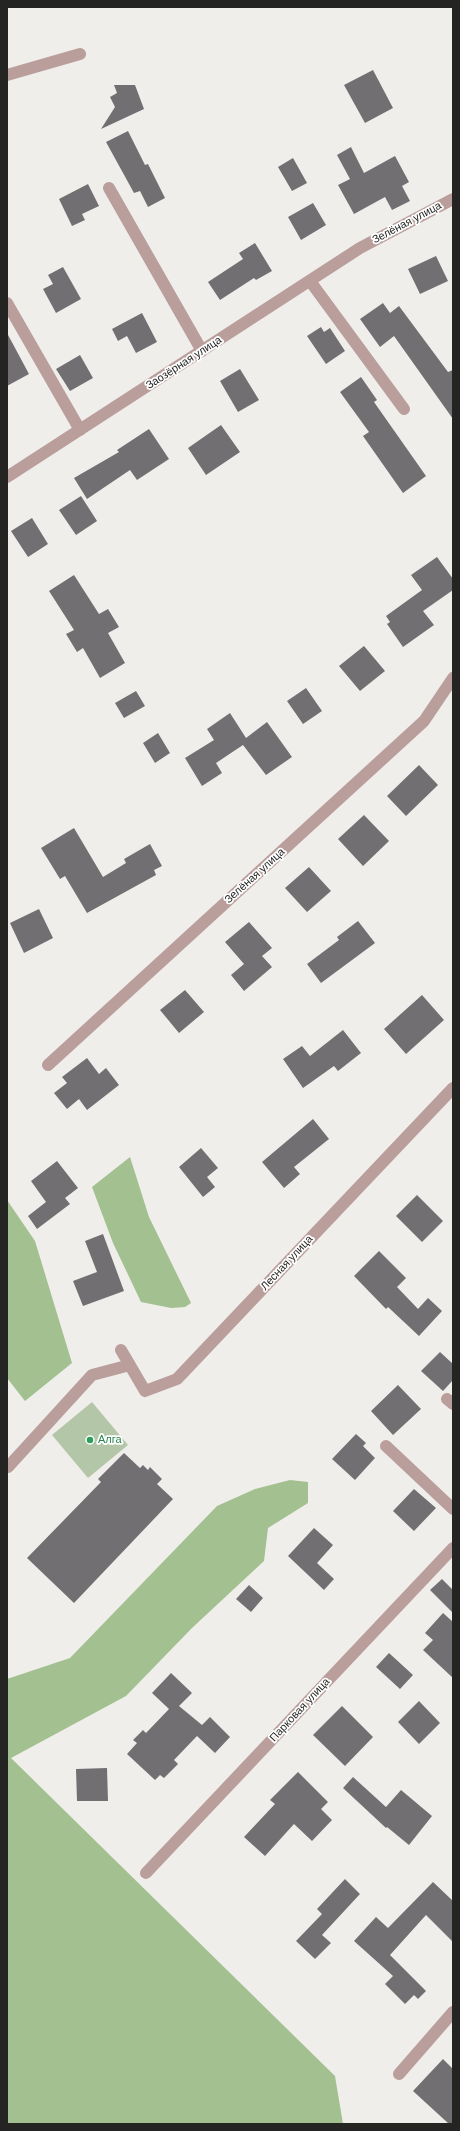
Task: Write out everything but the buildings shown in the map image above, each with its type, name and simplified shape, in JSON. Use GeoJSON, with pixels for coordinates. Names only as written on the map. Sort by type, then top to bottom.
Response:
{"type":"FeatureCollection","features":[{"type":"Feature","properties":{"kind":"street"},"geometry":{"type":"LineString","coordinates":[[7,75],[80,54]]}},
{"type":"Feature","properties":{"kind":"street"},"geometry":{"type":"LineString","coordinates":[[109,188],[202,351]]}},
{"type":"Feature","properties":{"kind":"street","name":"Зелёная улица"},"geometry":{"type":"LineString","coordinates":[[360,248],[453,199]]}},
{"type":"Feature","properties":{"kind":"street","name":"Заозёрная улица"},"geometry":{"type":"LineString","coordinates":[[7,477],[360,248]]}},
{"type":"Feature","properties":{"kind":"street"},"geometry":{"type":"LineString","coordinates":[[310,281],[404,409]]}},
{"type":"Feature","properties":{"kind":"street"},"geometry":{"type":"LineString","coordinates":[[7,302],[80,430]]}},
{"type":"Feature","properties":{"kind":"street","name":"Зелёная улица"},"geometry":{"type":"LineString","coordinates":[[48,1065],[424,721],[453,678]]}},
{"type":"Feature","properties":{"kind":"street","name":"Лесная улица"},"geometry":{"type":"LineString","coordinates":[[121,1350],[146,1391],[178,1379],[453,1088]]}},
{"type":"Feature","properties":{"kind":"street"},"geometry":{"type":"LineString","coordinates":[[8,1467],[92,1375],[130,1365]]}},
{"type":"Feature","properties":{"kind":"street"},"geometry":{"type":"LineString","coordinates":[[386,1446],[453,1509]]}},
{"type":"Feature","properties":{"kind":"street","name":"Парковая улица"},"geometry":{"type":"LineString","coordinates":[[146,1873],[453,1548]]}},
{"type":"Feature","properties":{"kind":"street"},"geometry":{"type":"LineString","coordinates":[[399,2074],[453,2012]]}},
{"type":"Feature","properties":{"kind":"green space"},"geometry":{"type":"Polygon","coordinates":[[[130,1157],[149,1217],[191,1303],[185,1307],[171,1308],[141,1302],[113,1243],[92,1187],[130,1157]]]}},
{"type":"Feature","properties":{"kind":"green space"},"geometry":{"type":"Polygon","coordinates":[[[7,1200],[35,1241],[72,1363],[25,1401],[7,1378],[7,1200]]]}},
{"type":"Feature","properties":{"kind":"green space","name":"Алга"},"geometry":{"type":"Polygon","coordinates":[[[92,1402],[128,1445],[88,1478],[52,1435],[92,1402]]]}},
{"type":"Feature","properties":{"kind":"green space"},"geometry":{"type":"Polygon","coordinates":[[[290,1480],[308,1482],[308,1503],[268,1528],[264,1561],[192,1628],[126,1696],[11,1758],[335,2076],[343,2124],[7,2124],[7,1679],[70,1658],[217,1506],[255,1489],[290,1480]]]}},
{"type":"Feature","properties":{"kind":"place","name":"Алга"},"geometry":{"type":"Point","coordinates":[90,1440]}}]}
